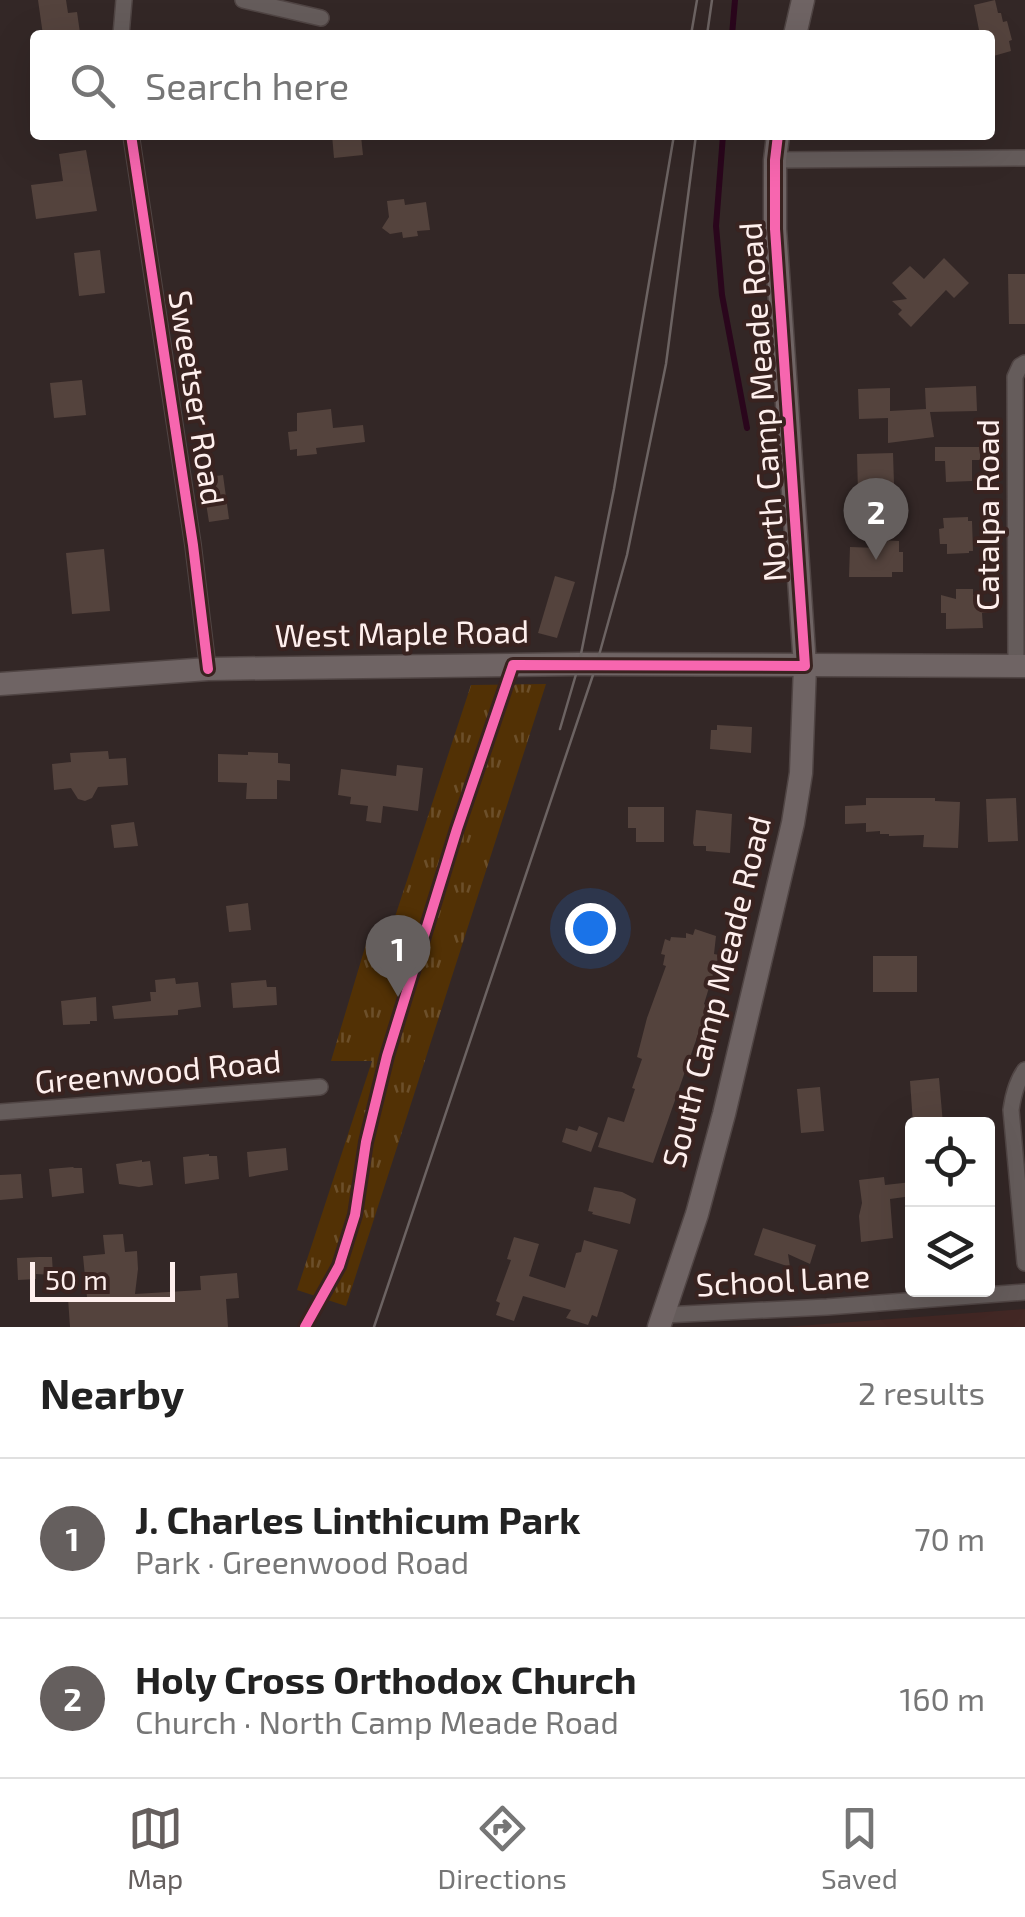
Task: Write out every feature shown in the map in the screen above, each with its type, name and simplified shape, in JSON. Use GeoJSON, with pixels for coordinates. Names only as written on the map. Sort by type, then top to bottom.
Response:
{"type":"FeatureCollection","features":[{"type":"Feature","properties":{"kind":"main road"},"geometry":{"type":"LineString","coordinates":[[796,30],[802,0]]}},
{"type":"Feature","properties":{"kind":"main road","name":"North Camp Meade Road"},"geometry":{"type":"LineString","coordinates":[[777,140],[775,229],[805,666]]}},
{"type":"Feature","properties":{"kind":"main road","name":"West Maple Road"},"geometry":{"type":"LineString","coordinates":[[0,684],[208,668],[558,664],[1020,666]]}},
{"type":"Feature","properties":{"kind":"main road","name":"South Camp Meade Road"},"geometry":{"type":"LineString","coordinates":[[661,1321],[697,1214],[724,1114],[793,823],[801,773],[805,666]]}},
{"type":"Feature","properties":{"kind":"street"},"geometry":{"type":"LineString","coordinates":[[121,30],[124,0]]}},
{"type":"Feature","properties":{"kind":"street"},"geometry":{"type":"LineString","coordinates":[[243,0],[321,18]]}},
{"type":"Feature","properties":{"kind":"street","name":"Sweetser Road"},"geometry":{"type":"LineString","coordinates":[[133,140],[208,668]]}},
{"type":"Feature","properties":{"kind":"street"},"geometry":{"type":"LineString","coordinates":[[775,160],[1025,158]]}},
{"type":"Feature","properties":{"kind":"street","name":"Catalpa Road"},"geometry":{"type":"LineString","coordinates":[[1020,666],[1015,377],[1023,364]]}},
{"type":"Feature","properties":{"kind":"street"},"geometry":{"type":"LineString","coordinates":[[1025,1070],[1011,1110],[1025,1262]]}},
{"type":"Feature","properties":{"kind":"street","name":"Greenwood Road"},"geometry":{"type":"LineString","coordinates":[[0,1112],[320,1087]]}},
{"type":"Feature","properties":{"kind":"street","name":"School Lane"},"geometry":{"type":"LineString","coordinates":[[661,1321],[1025,1292]]}},
{"type":"Feature","properties":{"kind":"shaded area"},"geometry":{"type":"Polygon","coordinates":[[[1025,1309],[1025,1327],[784,1327],[1025,1309]]]}},
{"type":"Feature","properties":{"kind":"green space"},"geometry":{"type":"Polygon","coordinates":[[[546,684],[346,1306],[297,1290],[372,1061],[331,1061],[369,934],[390,932],[471,685],[546,684]]]}},
{"type":"Feature","properties":{"kind":"building"},"geometry":{"type":"Polygon","coordinates":[[[38,0],[66,0],[68,13],[77,12],[80,30],[42,30],[38,0]]]}},
{"type":"Feature","properties":{"kind":"building"},"geometry":{"type":"Polygon","coordinates":[[[995,0],[1003,22],[1007,21],[1011,51],[995,56],[995,30],[979,30],[974,5],[995,0]]]}},
{"type":"Feature","properties":{"kind":"building"},"geometry":{"type":"Polygon","coordinates":[[[332,140],[361,140],[363,155],[334,158],[332,140]]]}},
{"type":"Feature","properties":{"kind":"building"},"geometry":{"type":"Polygon","coordinates":[[[86,150],[97,211],[36,219],[31,185],[63,181],[59,154],[86,150]]]}},
{"type":"Feature","properties":{"kind":"building"},"geometry":{"type":"Polygon","coordinates":[[[404,199],[405,205],[426,202],[430,230],[403,238],[402,232],[390,234],[382,228],[389,217],[387,201],[404,199]]]}},
{"type":"Feature","properties":{"kind":"building"},"geometry":{"type":"Polygon","coordinates":[[[100,250],[105,293],[79,296],[74,253],[100,250]]]}},
{"type":"Feature","properties":{"kind":"building"},"geometry":{"type":"Polygon","coordinates":[[[944,258],[969,283],[954,298],[946,290],[911,327],[892,301],[907,299],[892,283],[910,266],[924,279],[944,258]]]}},
{"type":"Feature","properties":{"kind":"building"},"geometry":{"type":"Polygon","coordinates":[[[1008,274],[1025,274],[1025,324],[1009,324],[1008,274]]]}},
{"type":"Feature","properties":{"kind":"building"},"geometry":{"type":"Polygon","coordinates":[[[82,380],[86,415],[54,418],[50,383],[82,380]]]}},
{"type":"Feature","properties":{"kind":"building"},"geometry":{"type":"Polygon","coordinates":[[[976,386],[977,411],[930,412],[934,437],[888,443],[888,418],[859,419],[858,389],[890,388],[890,411],[926,409],[925,388],[976,386]]]}},
{"type":"Feature","properties":{"kind":"building"},"geometry":{"type":"Polygon","coordinates":[[[331,409],[333,428],[363,425],[365,442],[316,448],[317,454],[297,456],[297,449],[290,450],[288,432],[297,431],[297,413],[331,409]]]}},
{"type":"Feature","properties":{"kind":"building"},"geometry":{"type":"Polygon","coordinates":[[[935,447],[980,447],[980,460],[972,460],[972,481],[946,482],[945,461],[935,461],[935,447]]]}},
{"type":"Feature","properties":{"kind":"building"},"geometry":{"type":"Polygon","coordinates":[[[893,453],[894,484],[878,487],[878,492],[858,493],[857,454],[893,453]]]}},
{"type":"Feature","properties":{"kind":"building"},"geometry":{"type":"Polygon","coordinates":[[[223,475],[229,519],[209,522],[205,497],[210,496],[208,477],[223,475]]]}},
{"type":"Feature","properties":{"kind":"building"},"geometry":{"type":"Polygon","coordinates":[[[968,517],[972,521],[973,551],[947,554],[947,544],[940,544],[943,518],[968,517]]]}},
{"type":"Feature","properties":{"kind":"building"},"geometry":{"type":"Polygon","coordinates":[[[879,540],[899,541],[903,572],[892,572],[892,577],[849,577],[850,547],[879,548],[879,540]]]}},
{"type":"Feature","properties":{"kind":"building"},"geometry":{"type":"Polygon","coordinates":[[[104,549],[110,611],[72,614],[66,553],[104,549]]]}},
{"type":"Feature","properties":{"kind":"building"},"geometry":{"type":"Polygon","coordinates":[[[555,576],[575,582],[557,638],[538,633],[555,576]]]}},
{"type":"Feature","properties":{"kind":"building"},"geometry":{"type":"Polygon","coordinates":[[[956,589],[973,589],[973,595],[982,595],[982,606],[989,608],[988,613],[982,613],[983,628],[946,629],[941,595],[956,599],[956,589]]]}},
{"type":"Feature","properties":{"kind":"building"},"geometry":{"type":"Polygon","coordinates":[[[717,725],[752,727],[751,753],[710,749],[711,730],[717,730],[717,725]]]}},
{"type":"Feature","properties":{"kind":"building"},"geometry":{"type":"Polygon","coordinates":[[[108,751],[109,759],[126,758],[128,785],[98,787],[92,798],[85,801],[78,799],[71,788],[54,790],[52,764],[71,762],[70,753],[108,751]]]}},
{"type":"Feature","properties":{"kind":"building"},"geometry":{"type":"Polygon","coordinates":[[[278,753],[278,763],[290,764],[290,781],[277,780],[277,799],[246,799],[247,783],[218,782],[218,754],[278,753]]]}},
{"type":"Feature","properties":{"kind":"building"},"geometry":{"type":"Polygon","coordinates":[[[397,765],[423,768],[418,811],[383,806],[381,823],[366,821],[368,806],[350,804],[351,797],[338,795],[341,769],[396,776],[397,765]]]}},
{"type":"Feature","properties":{"kind":"building"},"geometry":{"type":"Polygon","coordinates":[[[866,798],[960,802],[958,848],[923,847],[924,835],[889,836],[880,831],[866,832],[866,823],[845,824],[845,806],[866,805],[866,798]]]}},
{"type":"Feature","properties":{"kind":"building"},"geometry":{"type":"Polygon","coordinates":[[[1016,798],[1018,841],[988,842],[986,799],[1016,798]]]}},
{"type":"Feature","properties":{"kind":"building"},"geometry":{"type":"Polygon","coordinates":[[[628,807],[664,807],[664,842],[636,842],[636,828],[628,828],[628,807]]]}},
{"type":"Feature","properties":{"kind":"building"},"geometry":{"type":"Polygon","coordinates":[[[696,810],[732,814],[730,853],[694,846],[696,810]]]}},
{"type":"Feature","properties":{"kind":"building"},"geometry":{"type":"Polygon","coordinates":[[[134,822],[138,846],[114,848],[111,825],[134,822]]]}},
{"type":"Feature","properties":{"kind":"building"},"geometry":{"type":"Polygon","coordinates":[[[248,903],[251,930],[229,932],[226,906],[248,903]]]}},
{"type":"Feature","properties":{"kind":"building"},"geometry":{"type":"Polygon","coordinates":[[[695,929],[716,936],[714,954],[719,955],[704,1004],[708,1006],[653,1163],[598,1147],[608,1117],[624,1122],[635,1089],[632,1088],[642,1059],[637,1057],[666,966],[665,955],[661,954],[665,939],[686,938],[686,933],[693,935],[695,929]]]}},
{"type":"Feature","properties":{"kind":"building"},"geometry":{"type":"Polygon","coordinates":[[[873,956],[917,956],[917,992],[873,992],[873,956]]]}},
{"type":"Feature","properties":{"kind":"building"},"geometry":{"type":"Polygon","coordinates":[[[175,978],[176,984],[198,982],[201,1007],[178,1010],[178,1015],[114,1019],[112,1006],[151,1001],[150,992],[156,992],[155,980],[175,978]]]}},
{"type":"Feature","properties":{"kind":"building"},"geometry":{"type":"Polygon","coordinates":[[[266,980],[267,987],[276,987],[277,1005],[233,1008],[231,983],[266,980]]]}},
{"type":"Feature","properties":{"kind":"building"},"geometry":{"type":"Polygon","coordinates":[[[96,997],[97,1021],[63,1025],[61,1001],[96,997]]]}},
{"type":"Feature","properties":{"kind":"building"},"geometry":{"type":"Polygon","coordinates":[[[939,1078],[942,1117],[913,1117],[910,1081],[939,1078]]]}},
{"type":"Feature","properties":{"kind":"building"},"geometry":{"type":"Polygon","coordinates":[[[820,1087],[824,1131],[801,1133],[797,1089],[820,1087]]]}},
{"type":"Feature","properties":{"kind":"building"},"geometry":{"type":"Polygon","coordinates":[[[579,1126],[598,1133],[591,1152],[562,1142],[566,1128],[577,1131],[579,1126]]]}},
{"type":"Feature","properties":{"kind":"building"},"geometry":{"type":"Polygon","coordinates":[[[286,1148],[288,1170],[249,1177],[247,1152],[286,1148]]]}},
{"type":"Feature","properties":{"kind":"building"},"geometry":{"type":"Polygon","coordinates":[[[217,1156],[219,1179],[185,1184],[183,1157],[217,1156]]]}},
{"type":"Feature","properties":{"kind":"building"},"geometry":{"type":"Polygon","coordinates":[[[150,1161],[153,1185],[119,1184],[116,1164],[150,1161]]]}},
{"type":"Feature","properties":{"kind":"building"},"geometry":{"type":"Polygon","coordinates":[[[82,1168],[84,1193],[52,1197],[49,1169],[82,1168]]]}},
{"type":"Feature","properties":{"kind":"building"},"geometry":{"type":"Polygon","coordinates":[[[21,1174],[23,1198],[0,1200],[0,1175],[21,1174]]]}},
{"type":"Feature","properties":{"kind":"building"},"geometry":{"type":"Polygon","coordinates":[[[884,1177],[885,1185],[905,1183],[905,1197],[890,1199],[893,1238],[861,1242],[859,1180],[884,1177]]]}},
{"type":"Feature","properties":{"kind":"building"},"geometry":{"type":"Polygon","coordinates":[[[594,1187],[636,1199],[630,1224],[588,1211],[594,1187]]]}},
{"type":"Feature","properties":{"kind":"building"},"geometry":{"type":"Polygon","coordinates":[[[763,1228],[816,1245],[810,1264],[788,1254],[790,1267],[754,1255],[763,1228]]]}},
{"type":"Feature","properties":{"kind":"building"},"geometry":{"type":"Polygon","coordinates":[[[123,1234],[125,1252],[137,1251],[135,1294],[201,1290],[200,1276],[237,1273],[239,1298],[226,1299],[228,1327],[70,1327],[68,1298],[87,1297],[83,1256],[105,1254],[103,1235],[123,1234]]]}},
{"type":"Feature","properties":{"kind":"building"},"geometry":{"type":"Polygon","coordinates":[[[514,1237],[539,1244],[529,1276],[565,1288],[584,1240],[618,1250],[597,1317],[592,1315],[588,1325],[566,1318],[571,1310],[523,1296],[514,1321],[496,1315],[500,1303],[496,1301],[511,1260],[507,1259],[514,1237]]]}},
{"type":"Feature","properties":{"kind":"building"},"geometry":{"type":"Polygon","coordinates":[[[52,1257],[53,1275],[36,1274],[36,1279],[18,1280],[17,1258],[52,1257]]]}},
{"type":"Feature","properties":{"kind":"waterway"},"geometry":{"type":"LineString","coordinates":[[732,30],[735,0]]}},
{"type":"Feature","properties":{"kind":"waterway"},"geometry":{"type":"LineString","coordinates":[[723,140],[716,226],[722,295],[747,428]]}},
{"type":"Feature","properties":{"kind":"tram line"},"geometry":{"type":"LineString","coordinates":[[692,30],[697,0]]}},
{"type":"Feature","properties":{"kind":"tram line"},"geometry":{"type":"LineString","coordinates":[[708,30],[712,0]]}},
{"type":"Feature","properties":{"kind":"tram line"},"geometry":{"type":"LineString","coordinates":[[560,729],[579,664],[614,489],[673,140]]}},
{"type":"Feature","properties":{"kind":"tram line"},"geometry":{"type":"LineString","coordinates":[[374,1327],[596,666],[627,555],[666,364],[695,140]]}},
{"type":"Feature","properties":{"kind":"cycle path"},"geometry":{"type":"LineString","coordinates":[[132,140],[208,669]]}},
{"type":"Feature","properties":{"kind":"cycle path"},"geometry":{"type":"LineString","coordinates":[[305,1327],[339,1266],[355,1215],[366,1142],[387,1056],[513,665],[805,666],[775,229],[777,140]]}},
{"type":"Feature","properties":{"kind":"place","name":"Holy Cross Orthodox Church"},"geometry":{"type":"Point","coordinates":[876,560]}},
{"type":"Feature","properties":{"kind":"place","name":"J. Charles Linthicum Park"},"geometry":{"type":"Point","coordinates":[398,997]}}]}
